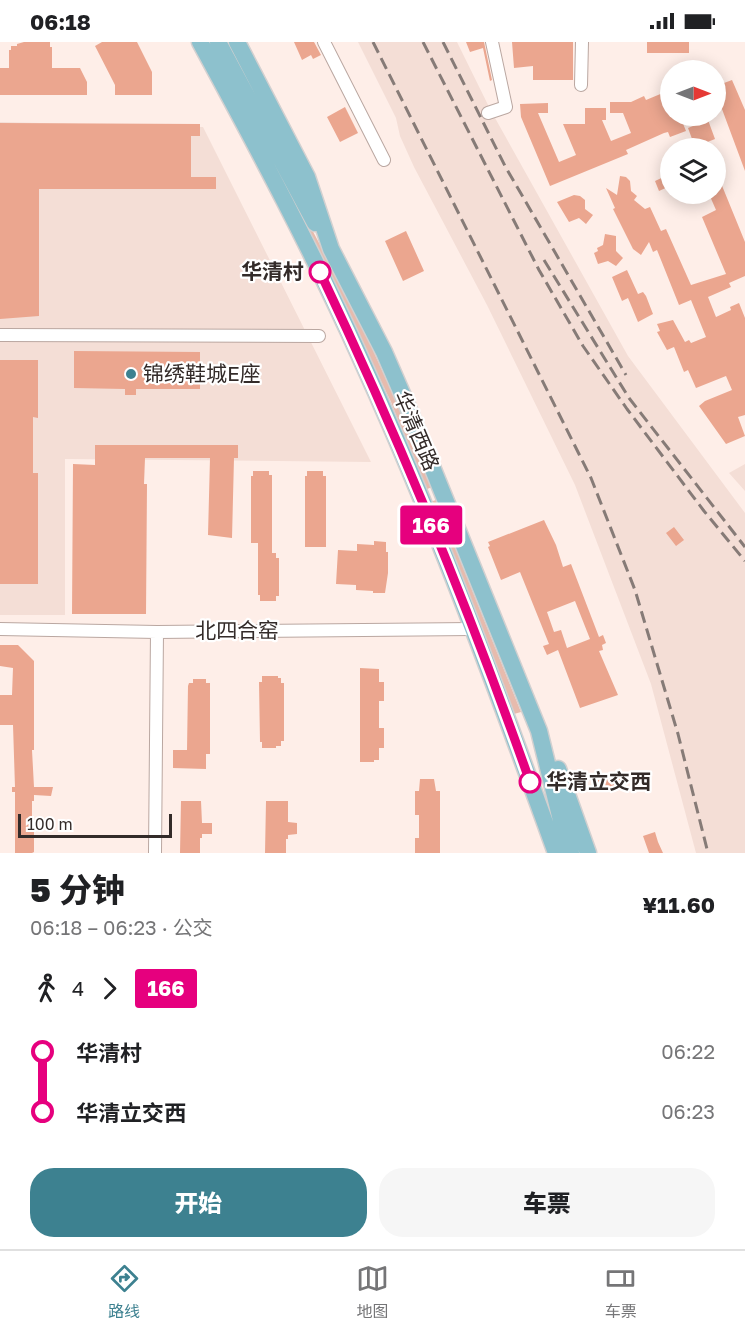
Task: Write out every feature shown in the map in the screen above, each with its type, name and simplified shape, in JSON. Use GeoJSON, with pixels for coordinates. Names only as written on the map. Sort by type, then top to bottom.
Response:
{"type":"FeatureCollection","features":[{"type":"Feature","properties":{"kind":"main road","name":"华清西路"},"geometry":{"type":"LineString","coordinates":[[200,42],[275,182],[353,341],[392,429],[474,629],[556,853]]}},
{"type":"Feature","properties":{"kind":"main road"},"geometry":{"type":"LineString","coordinates":[[218,42],[303,202],[331,249]]}},
{"type":"Feature","properties":{"kind":"main road","name":"华清西路"},"geometry":{"type":"LineString","coordinates":[[237,42],[307,177],[331,249],[379,342],[407,405],[539,732],[571,853]]}},
{"type":"Feature","properties":{"kind":"main road"},"geometry":{"type":"LineString","coordinates":[[539,732],[558,770],[588,853]]}},
{"type":"Feature","properties":{"kind":"main road"},"geometry":{"type":"LineString","coordinates":[[516,743],[523,783],[544,853]]}},
{"type":"Feature","properties":{"kind":"street"},"geometry":{"type":"LineString","coordinates":[[324,42],[384,160]]}},
{"type":"Feature","properties":{"kind":"street"},"geometry":{"type":"LineString","coordinates":[[488,113],[506,107],[492,42]]}},
{"type":"Feature","properties":{"kind":"street"},"geometry":{"type":"LineString","coordinates":[[581,85],[582,42]]}},
{"type":"Feature","properties":{"kind":"street"},"geometry":{"type":"LineString","coordinates":[[0,335],[320,336]]}},
{"type":"Feature","properties":{"kind":"street","name":"北四合窑"},"geometry":{"type":"LineString","coordinates":[[0,629],[157,632],[474,629]]}},
{"type":"Feature","properties":{"kind":"street"},"geometry":{"type":"LineString","coordinates":[[155,853],[157,632]]}},
{"type":"Feature","properties":{"kind":"shaded area"},"geometry":{"type":"Polygon","coordinates":[[[209,42],[213,42],[356,313],[432,487],[425,490],[391,402],[209,42]]]}},
{"type":"Feature","properties":{"kind":"shaded area"},"geometry":{"type":"Polygon","coordinates":[[[358,42],[457,42],[490,109],[628,356],[745,513],[745,853],[696,853],[651,684],[575,485],[487,305],[414,167],[400,136],[396,118],[358,42]]]}},
{"type":"Feature","properties":{"kind":"shaded area"},"geometry":{"type":"Polygon","coordinates":[[[0,122],[203,127],[371,462],[65,459],[65,615],[0,615],[0,122]]]}},
{"type":"Feature","properties":{"kind":"shaded area"},"geometry":{"type":"Polygon","coordinates":[[[745,464],[745,491],[729,473],[745,464]]]}},
{"type":"Feature","properties":{"kind":"shaded area"},"geometry":{"type":"Polygon","coordinates":[[[436,500],[521,712],[514,714],[430,502],[436,500]]]}},
{"type":"Feature","properties":{"kind":"building"},"geometry":{"type":"Polygon","coordinates":[[[24,42],[50,42],[52,68],[80,68],[87,82],[87,95],[0,95],[0,68],[9,68],[11,46],[24,42]]]}},
{"type":"Feature","properties":{"kind":"building"},"geometry":{"type":"Polygon","coordinates":[[[102,42],[137,42],[152,72],[152,95],[115,95],[115,85],[95,46],[102,42]]]}},
{"type":"Feature","properties":{"kind":"building"},"geometry":{"type":"Polygon","coordinates":[[[294,42],[314,42],[321,55],[313,59],[311,55],[302,60],[294,42]]]}},
{"type":"Feature","properties":{"kind":"building"},"geometry":{"type":"Polygon","coordinates":[[[466,42],[484,42],[492,80],[490,81],[483,48],[470,52],[466,42]]]}},
{"type":"Feature","properties":{"kind":"building"},"geometry":{"type":"Polygon","coordinates":[[[512,42],[573,42],[573,80],[533,80],[533,66],[514,68],[512,42]]]}},
{"type":"Feature","properties":{"kind":"building"},"geometry":{"type":"Polygon","coordinates":[[[647,42],[689,42],[689,53],[647,53],[647,42]]]}},
{"type":"Feature","properties":{"kind":"building"},"geometry":{"type":"Polygon","coordinates":[[[732,80],[745,110],[745,171],[726,120],[726,82],[732,80]]]}},
{"type":"Feature","properties":{"kind":"building"},"geometry":{"type":"Polygon","coordinates":[[[660,94],[660,126],[684,126],[686,131],[670,137],[668,132],[664,133],[626,150],[628,154],[550,186],[521,117],[520,104],[548,103],[548,113],[538,113],[559,162],[576,155],[563,124],[585,124],[585,108],[606,108],[606,120],[602,120],[611,141],[631,133],[623,113],[610,113],[610,102],[631,102],[644,96],[646,100],[660,94]]]}},
{"type":"Feature","properties":{"kind":"building"},"geometry":{"type":"Polygon","coordinates":[[[345,107],[358,133],[340,142],[327,117],[345,107]]]}},
{"type":"Feature","properties":{"kind":"building"},"geometry":{"type":"Polygon","coordinates":[[[0,123],[200,124],[200,136],[191,136],[191,177],[216,177],[216,189],[39,189],[39,316],[0,319],[0,123]]]}},
{"type":"Feature","properties":{"kind":"building"},"geometry":{"type":"Polygon","coordinates":[[[710,126],[715,138],[692,138],[688,128],[710,126]]]}},
{"type":"Feature","properties":{"kind":"building"},"geometry":{"type":"Polygon","coordinates":[[[620,176],[630,181],[631,191],[637,196],[634,200],[645,209],[650,207],[661,231],[666,229],[691,285],[726,274],[702,217],[716,210],[713,204],[726,204],[726,195],[745,242],[745,276],[729,283],[731,287],[708,297],[716,317],[731,310],[730,307],[739,303],[745,318],[745,415],[738,417],[745,436],[726,444],[699,406],[705,401],[732,390],[726,376],[696,388],[688,370],[684,372],[674,347],[667,350],[657,332],[660,331],[657,324],[673,320],[685,342],[689,340],[691,343],[706,337],[691,300],[679,305],[657,250],[653,252],[649,242],[641,255],[633,249],[613,209],[615,208],[606,188],[617,195],[620,176]]]}},
{"type":"Feature","properties":{"kind":"building"},"geometry":{"type":"Polygon","coordinates":[[[660,179],[660,191],[659,191],[655,181],[660,179]]]}},
{"type":"Feature","properties":{"kind":"building"},"geometry":{"type":"Polygon","coordinates":[[[574,195],[585,200],[585,209],[593,215],[586,224],[579,218],[569,222],[557,202],[574,195]]]}},
{"type":"Feature","properties":{"kind":"building"},"geometry":{"type":"Polygon","coordinates":[[[406,231],[424,271],[403,281],[385,241],[406,231]]]}},
{"type":"Feature","properties":{"kind":"building"},"geometry":{"type":"Polygon","coordinates":[[[605,234],[616,236],[616,251],[623,258],[616,266],[608,261],[598,264],[594,253],[603,245],[605,234]]]}},
{"type":"Feature","properties":{"kind":"building"},"geometry":{"type":"Polygon","coordinates":[[[627,270],[638,294],[643,292],[646,296],[653,314],[638,322],[628,298],[622,301],[612,277],[627,270]]]}},
{"type":"Feature","properties":{"kind":"building"},"geometry":{"type":"Polygon","coordinates":[[[74,351],[200,352],[200,389],[136,389],[136,395],[125,395],[125,389],[74,388],[74,351]]]}},
{"type":"Feature","properties":{"kind":"building"},"geometry":{"type":"Polygon","coordinates":[[[0,360],[38,360],[38,418],[33,417],[33,473],[38,473],[38,584],[0,584],[0,360]]]}},
{"type":"Feature","properties":{"kind":"building"},"geometry":{"type":"Polygon","coordinates":[[[95,445],[238,445],[238,458],[234,458],[232,538],[208,535],[210,458],[145,458],[144,484],[147,484],[146,614],[72,614],[73,464],[95,465],[95,445]]]}},
{"type":"Feature","properties":{"kind":"building"},"geometry":{"type":"Polygon","coordinates":[[[253,471],[269,471],[269,475],[272,475],[272,553],[276,553],[276,558],[279,558],[279,596],[276,596],[276,601],[260,601],[260,595],[258,595],[258,543],[251,543],[251,476],[253,476],[253,471]]]}},
{"type":"Feature","properties":{"kind":"building"},"geometry":{"type":"Polygon","coordinates":[[[307,471],[323,471],[323,476],[326,476],[326,547],[305,547],[305,476],[307,476],[307,471]]]}},
{"type":"Feature","properties":{"kind":"building"},"geometry":{"type":"Polygon","coordinates":[[[544,520],[563,567],[571,564],[599,637],[603,635],[606,643],[602,645],[603,650],[599,651],[618,695],[580,708],[558,650],[547,655],[543,646],[549,644],[520,572],[501,580],[488,542],[544,520]],[[575,601],[547,612],[554,632],[561,630],[567,648],[590,639],[575,601]]]}},
{"type":"Feature","properties":{"kind":"building"},"geometry":{"type":"Polygon","coordinates":[[[674,527],[684,540],[676,546],[666,533],[674,527]]]}},
{"type":"Feature","properties":{"kind":"building"},"geometry":{"type":"Polygon","coordinates":[[[374,541],[386,542],[388,573],[385,593],[356,590],[356,585],[336,584],[338,550],[357,551],[357,544],[374,545],[374,541]]]}},
{"type":"Feature","properties":{"kind":"building"},"geometry":{"type":"Polygon","coordinates":[[[0,645],[18,645],[34,661],[34,750],[32,750],[34,787],[53,787],[51,796],[34,795],[34,801],[32,801],[34,852],[32,853],[15,853],[15,792],[12,792],[12,787],[15,787],[13,725],[0,725],[0,695],[12,695],[13,668],[0,666],[0,645]]]}},
{"type":"Feature","properties":{"kind":"building"},"geometry":{"type":"Polygon","coordinates":[[[360,668],[379,669],[379,682],[384,682],[384,701],[379,701],[379,728],[384,728],[384,748],[379,748],[379,760],[374,760],[374,762],[360,762],[360,668]]]}},
{"type":"Feature","properties":{"kind":"building"},"geometry":{"type":"Polygon","coordinates":[[[262,676],[278,676],[281,678],[281,683],[284,683],[284,741],[281,741],[281,746],[276,746],[276,748],[262,748],[262,742],[260,742],[259,682],[262,682],[262,676]]]}},
{"type":"Feature","properties":{"kind":"building"},"geometry":{"type":"Polygon","coordinates":[[[193,679],[206,679],[206,683],[210,683],[210,754],[206,754],[206,769],[173,768],[173,750],[187,750],[188,686],[189,683],[193,683],[193,679]]]}},
{"type":"Feature","properties":{"kind":"building"},"geometry":{"type":"Polygon","coordinates":[[[621,772],[625,782],[599,791],[595,781],[621,772]]]}},
{"type":"Feature","properties":{"kind":"building"},"geometry":{"type":"Polygon","coordinates":[[[420,779],[434,779],[436,791],[440,791],[440,853],[415,853],[415,838],[419,838],[419,815],[415,815],[415,791],[419,791],[420,779]]]}},
{"type":"Feature","properties":{"kind":"building"},"geometry":{"type":"Polygon","coordinates":[[[181,801],[201,801],[202,823],[212,823],[212,834],[202,834],[200,838],[200,853],[180,853],[181,801]]]}},
{"type":"Feature","properties":{"kind":"building"},"geometry":{"type":"Polygon","coordinates":[[[266,801],[288,801],[288,822],[297,823],[297,834],[288,835],[286,839],[286,853],[265,853],[266,801]]]}},
{"type":"Feature","properties":{"kind":"building"},"geometry":{"type":"Polygon","coordinates":[[[655,832],[663,853],[649,853],[643,836],[655,832]]]}},
{"type":"Feature","properties":{"kind":"railway"},"geometry":{"type":"LineString","coordinates":[[373,42],[591,478],[635,590],[678,734],[708,853]]}},
{"type":"Feature","properties":{"kind":"railway"},"geometry":{"type":"LineString","coordinates":[[423,42],[539,270],[583,346],[627,409],[745,561]]}},
{"type":"Feature","properties":{"kind":"railway"},"geometry":{"type":"LineString","coordinates":[[443,42],[505,166],[626,375]]}},
{"type":"Feature","properties":{"kind":"railway"},"geometry":{"type":"LineString","coordinates":[[544,260],[629,398],[745,547]]}},
{"type":"Feature","properties":{"kind":"bus line","name":"166"},"geometry":{"type":"LineString","coordinates":[[320,272],[392,429],[474,629],[530,782]]}},
{"type":"Feature","properties":{"kind":"place","name":"华清村"},"geometry":{"type":"Point","coordinates":[320,272]}},
{"type":"Feature","properties":{"kind":"place","name":"锦绣鞋城E座"},"geometry":{"type":"Point","coordinates":[131,374]}},
{"type":"Feature","properties":{"kind":"place","name":"华清立交西"},"geometry":{"type":"Point","coordinates":[530,782]}}]}
